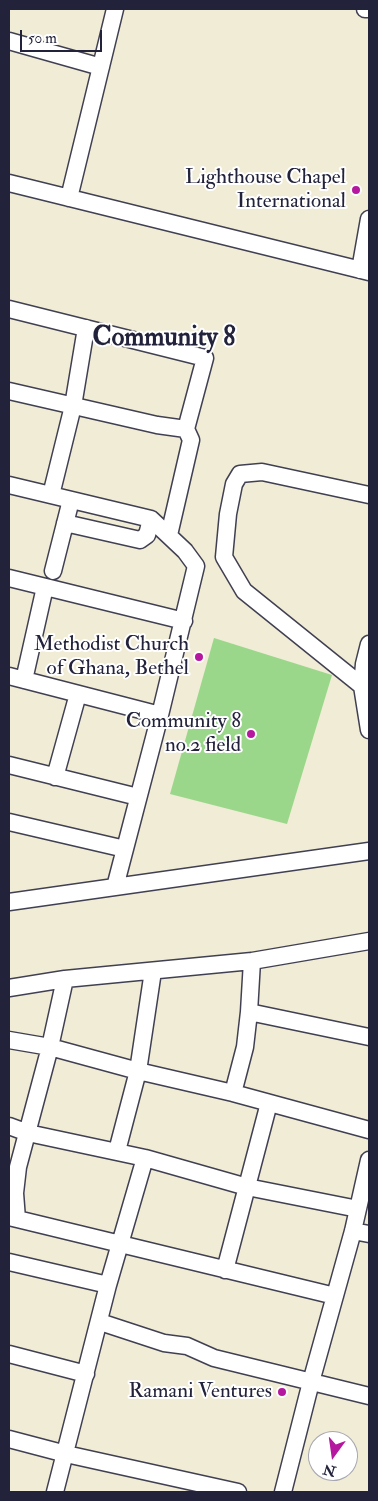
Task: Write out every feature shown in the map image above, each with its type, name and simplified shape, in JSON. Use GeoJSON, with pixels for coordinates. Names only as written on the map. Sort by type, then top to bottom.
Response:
{"type":"FeatureCollection","features":[{"type":"Feature","properties":{"kind":"street"},"geometry":{"type":"LineString","coordinates":[[68,198],[116,9]]}},
{"type":"Feature","properties":{"kind":"street"},"geometry":{"type":"LineString","coordinates":[[365,9],[369,10]]}},
{"type":"Feature","properties":{"kind":"street"},"geometry":{"type":"LineString","coordinates":[[9,41],[101,67]]}},
{"type":"Feature","properties":{"kind":"street"},"geometry":{"type":"LineString","coordinates":[[9,183],[365,271],[369,219]]}},
{"type":"Feature","properties":{"kind":"street"},"geometry":{"type":"LineString","coordinates":[[9,309],[205,358],[186,429],[191,440],[169,535]]}},
{"type":"Feature","properties":{"kind":"street"},"geometry":{"type":"LineString","coordinates":[[51,495],[73,406],[86,328]]}},
{"type":"Feature","properties":{"kind":"street"},"geometry":{"type":"LineString","coordinates":[[9,391],[157,425],[186,429]]}},
{"type":"Feature","properties":{"kind":"street"},"geometry":{"type":"LineString","coordinates":[[362,686],[244,592],[224,557],[228,514],[234,484],[240,474],[262,472],[369,496]]}},
{"type":"Feature","properties":{"kind":"street"},"geometry":{"type":"LineString","coordinates":[[9,485],[151,518],[185,552],[196,566],[184,621],[115,887]]}},
{"type":"Feature","properties":{"kind":"street"},"geometry":{"type":"LineString","coordinates":[[53,571],[71,500]]}},
{"type":"Feature","properties":{"kind":"street"},"geometry":{"type":"LineString","coordinates":[[65,523],[140,540],[147,534],[151,518]]}},
{"type":"Feature","properties":{"kind":"street"},"geometry":{"type":"LineString","coordinates":[[9,578],[184,621]]}},
{"type":"Feature","properties":{"kind":"street"},"geometry":{"type":"LineString","coordinates":[[45,587],[16,678],[160,715]]}},
{"type":"Feature","properties":{"kind":"street"},"geometry":{"type":"LineString","coordinates":[[369,644],[362,686],[369,730]]}},
{"type":"Feature","properties":{"kind":"street"},"geometry":{"type":"LineString","coordinates":[[55,777],[78,694]]}},
{"type":"Feature","properties":{"kind":"street"},"geometry":{"type":"LineString","coordinates":[[9,765],[138,797]]}},
{"type":"Feature","properties":{"kind":"street"},"geometry":{"type":"LineString","coordinates":[[9,822],[125,849]]}},
{"type":"Feature","properties":{"kind":"street"},"geometry":{"type":"LineString","coordinates":[[9,902],[369,851]]}},
{"type":"Feature","properties":{"kind":"street"},"geometry":{"type":"LineString","coordinates":[[9,988],[65,979],[252,961],[369,941]]}},
{"type":"Feature","properties":{"kind":"street"},"geometry":{"type":"LineString","coordinates":[[233,1093],[245,1048],[252,961]]}},
{"type":"Feature","properties":{"kind":"street"},"geometry":{"type":"LineString","coordinates":[[117,1151],[138,1071],[153,971]]}},
{"type":"Feature","properties":{"kind":"street"},"geometry":{"type":"LineString","coordinates":[[65,979],[50,1047],[18,1167],[13,1218],[334,1296]]}},
{"type":"Feature","properties":{"kind":"street"},"geometry":{"type":"LineString","coordinates":[[249,1012],[369,1037]]}},
{"type":"Feature","properties":{"kind":"street"},"geometry":{"type":"LineString","coordinates":[[9,1040],[50,1047],[138,1071],[233,1093],[369,1130]]}},
{"type":"Feature","properties":{"kind":"street"},"geometry":{"type":"LineString","coordinates":[[225,1270],[270,1103]]}},
{"type":"Feature","properties":{"kind":"street"},"geometry":{"type":"LineString","coordinates":[[9,1126],[28,1133],[145,1158],[248,1187],[358,1209]]}},
{"type":"Feature","properties":{"kind":"street"},"geometry":{"type":"LineString","coordinates":[[55,1492],[108,1285],[145,1158]]}},
{"type":"Feature","properties":{"kind":"street"},"geometry":{"type":"LineString","coordinates":[[284,1492],[334,1296],[361,1233],[358,1209],[369,1160]]}},
{"type":"Feature","properties":{"kind":"street"},"geometry":{"type":"LineString","coordinates":[[9,1262],[108,1285]]}},
{"type":"Feature","properties":{"kind":"street"},"geometry":{"type":"LineString","coordinates":[[100,1322],[164,1343],[187,1346],[214,1358],[369,1396]]}},
{"type":"Feature","properties":{"kind":"street"},"geometry":{"type":"LineString","coordinates":[[9,1354],[86,1374]]}},
{"type":"Feature","properties":{"kind":"street"},"geometry":{"type":"LineString","coordinates":[[9,1439],[66,1454],[238,1492]]}},
{"type":"Feature","properties":{"kind":"green space","name":"Community 8 no.2 field"},"geometry":{"type":"Polygon","coordinates":[[[214,638],[332,675],[287,824],[170,794],[214,638]]]}},
{"type":"Feature","properties":{"kind":"place","name":"Lighthouse Chapel International"},"geometry":{"type":"Point","coordinates":[356,190]}},
{"type":"Feature","properties":{"kind":"place","name":"Methodist Church of Ghana, Bethel"},"geometry":{"type":"Point","coordinates":[199,657]}},
{"type":"Feature","properties":{"kind":"place","name":"Community 8 no.2 field"},"geometry":{"type":"Point","coordinates":[251,734]}},
{"type":"Feature","properties":{"kind":"place","name":"Ramani Ventures"},"geometry":{"type":"Point","coordinates":[282,1392]}},
{"type":"Feature","properties":{"kind":"district","name":"Community 8"},"geometry":{"type":"Point","coordinates":[164,339]}}]}
